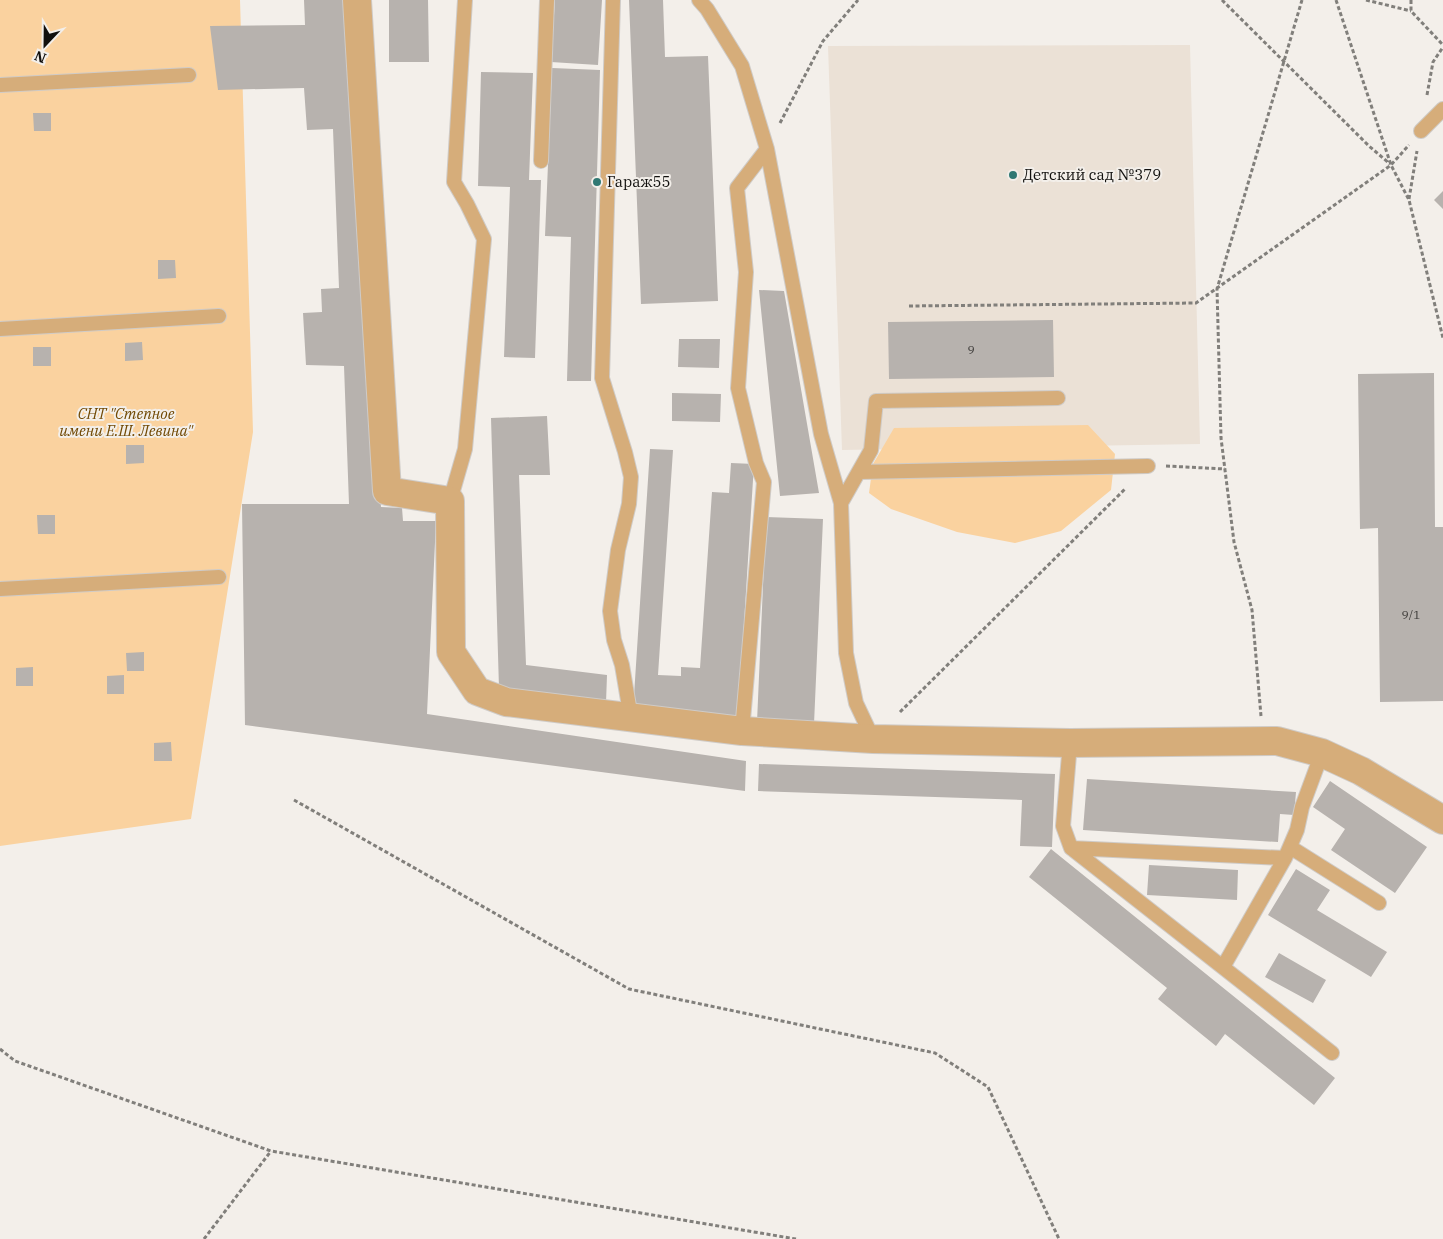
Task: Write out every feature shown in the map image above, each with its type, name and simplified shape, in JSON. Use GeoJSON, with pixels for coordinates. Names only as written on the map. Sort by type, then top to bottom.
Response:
{"type":"FeatureCollection","features":[{"type":"Feature","properties":{"kind":"street"},"geometry":{"type":"LineString","coordinates":[[357,0],[387,491],[450,501],[451,652],[477,690],[506,702],[742,731],[873,738],[1070,743],[1278,741],[1322,753],[1361,771],[1443,820]]}},
{"type":"Feature","properties":{"kind":"lane"},"geometry":{"type":"LineString","coordinates":[[450,501],[465,450],[484,239],[454,182],[465,0]]}},
{"type":"Feature","properties":{"kind":"lane"},"geometry":{"type":"LineString","coordinates":[[540,161],[547,0]]}},
{"type":"Feature","properties":{"kind":"lane"},"geometry":{"type":"LineString","coordinates":[[613,0],[602,378],[631,477],[628,504],[618,550],[610,611],[614,640],[622,665],[631,718]]}},
{"type":"Feature","properties":{"kind":"lane"},"geometry":{"type":"LineString","coordinates":[[699,0],[707,8],[742,66],[767,149],[821,434],[841,503],[846,653],[856,703],[873,738]]}},
{"type":"Feature","properties":{"kind":"lane"},"geometry":{"type":"LineString","coordinates":[[0,85],[189,75]]}},
{"type":"Feature","properties":{"kind":"lane"},"geometry":{"type":"LineString","coordinates":[[1421,131],[1443,109]]}},
{"type":"Feature","properties":{"kind":"lane"},"geometry":{"type":"LineString","coordinates":[[742,731],[764,482],[756,463],[738,388],[746,272],[737,188],[767,149]]}},
{"type":"Feature","properties":{"kind":"lane"},"geometry":{"type":"LineString","coordinates":[[0,329],[219,316]]}},
{"type":"Feature","properties":{"kind":"lane"},"geometry":{"type":"LineString","coordinates":[[841,503],[871,450],[876,401],[1058,398]]}},
{"type":"Feature","properties":{"kind":"lane"},"geometry":{"type":"LineString","coordinates":[[859,472],[1148,466]]}},
{"type":"Feature","properties":{"kind":"lane"},"geometry":{"type":"LineString","coordinates":[[0,589],[219,577]]}},
{"type":"Feature","properties":{"kind":"lane"},"geometry":{"type":"LineString","coordinates":[[1070,743],[1063,826],[1071,848],[1332,1053]]}},
{"type":"Feature","properties":{"kind":"lane"},"geometry":{"type":"LineString","coordinates":[[1223,967],[1287,853],[1297,830],[1302,807],[1322,753]]}},
{"type":"Feature","properties":{"kind":"lane"},"geometry":{"type":"LineString","coordinates":[[1071,848],[1287,853],[1379,902]]}},
{"type":"Feature","properties":{"kind":"path"},"geometry":{"type":"LineString","coordinates":[[767,149],[823,41],[858,0]]}},
{"type":"Feature","properties":{"kind":"path"},"geometry":{"type":"LineString","coordinates":[[1222,0],[1369,146],[1391,164]]}},
{"type":"Feature","properties":{"kind":"path"},"geometry":{"type":"LineString","coordinates":[[1263,741],[1252,610],[1234,542],[1221,438],[1216,289],[1302,0]]}},
{"type":"Feature","properties":{"kind":"path"},"geometry":{"type":"LineString","coordinates":[[1336,0],[1391,164],[1409,200],[1443,338]]}},
{"type":"Feature","properties":{"kind":"path"},"geometry":{"type":"LineString","coordinates":[[1366,0],[1411,11],[1443,46],[1433,62],[1409,200]]}},
{"type":"Feature","properties":{"kind":"path"},"geometry":{"type":"LineString","coordinates":[[1411,0],[1411,11]]}},
{"type":"Feature","properties":{"kind":"path"},"geometry":{"type":"LineString","coordinates":[[909,306],[1196,303],[1391,164],[1421,131]]}},
{"type":"Feature","properties":{"kind":"path"},"geometry":{"type":"LineString","coordinates":[[1437,312],[1443,312]]}},
{"type":"Feature","properties":{"kind":"path"},"geometry":{"type":"LineString","coordinates":[[873,738],[1148,466],[1225,468]]}},
{"type":"Feature","properties":{"kind":"path"},"geometry":{"type":"LineString","coordinates":[[294,800],[629,989],[934,1054],[988,1087],[1059,1239]]}},
{"type":"Feature","properties":{"kind":"path"},"geometry":{"type":"LineString","coordinates":[[0,1049],[15,1061],[270,1151],[796,1239]]}},
{"type":"Feature","properties":{"kind":"path"},"geometry":{"type":"LineString","coordinates":[[204,1239],[270,1151]]}},
{"type":"Feature","properties":{"kind":"shaded area","name":"Детский сад №379"},"geometry":{"type":"Polygon","coordinates":[[[1190,45],[1200,444],[842,450],[828,46],[1190,45]]]}},
{"type":"Feature","properties":{"kind":"green space","name":"СНТ \"Степное имени Е.Ш. Левина\""},"geometry":{"type":"Polygon","coordinates":[[[0,0],[240,0],[253,432],[191,819],[0,846],[0,0]]]}},
{"type":"Feature","properties":{"kind":"green space"},"geometry":{"type":"Polygon","coordinates":[[[1088,425],[1115,454],[1111,490],[1061,531],[1015,543],[957,532],[891,509],[869,493],[873,464],[894,428],[1088,425]]]}},
{"type":"Feature","properties":{"kind":"building"},"geometry":{"type":"Polygon","coordinates":[[[304,0],[345,0],[381,507],[402,508],[403,521],[436,521],[427,714],[746,761],[745,791],[245,725],[242,504],[349,504],[344,366],[306,365],[303,313],[322,312],[321,289],[339,288],[333,129],[307,130],[304,88],[218,90],[210,26],[305,25],[304,0]]]}},
{"type":"Feature","properties":{"kind":"building"},"geometry":{"type":"Polygon","coordinates":[[[389,0],[428,0],[429,62],[389,62],[389,0]]]}},
{"type":"Feature","properties":{"kind":"building"},"geometry":{"type":"Polygon","coordinates":[[[555,0],[602,0],[598,65],[551,62],[555,0]]]}},
{"type":"Feature","properties":{"kind":"building"},"geometry":{"type":"Polygon","coordinates":[[[629,0],[663,0],[665,57],[708,56],[718,301],[641,304],[629,0]]]}},
{"type":"Feature","properties":{"kind":"building"},"geometry":{"type":"Polygon","coordinates":[[[552,68],[600,70],[591,381],[567,381],[571,237],[545,236],[552,68]]]}},
{"type":"Feature","properties":{"kind":"building"},"geometry":{"type":"Polygon","coordinates":[[[481,72],[533,73],[529,180],[541,180],[535,358],[504,357],[510,187],[478,186],[481,72]]]}},
{"type":"Feature","properties":{"kind":"building"},"geometry":{"type":"Polygon","coordinates":[[[33,113],[51,113],[51,131],[34,131],[33,113]]]}},
{"type":"Feature","properties":{"kind":"building"},"geometry":{"type":"Polygon","coordinates":[[[1443,191],[1443,209],[1434,200],[1443,191]]]}},
{"type":"Feature","properties":{"kind":"building"},"geometry":{"type":"Polygon","coordinates":[[[158,260],[175,260],[176,278],[158,279],[158,260]]]}},
{"type":"Feature","properties":{"kind":"building"},"geometry":{"type":"Polygon","coordinates":[[[759,290],[784,291],[819,493],[780,496],[759,290]]]}},
{"type":"Feature","properties":{"kind":"building"},"geometry":{"type":"Polygon","coordinates":[[[1053,320],[1054,377],[889,379],[888,322],[1053,320]]]}},
{"type":"Feature","properties":{"kind":"building"},"geometry":{"type":"Polygon","coordinates":[[[679,339],[720,339],[719,368],[678,367],[679,339]]]}},
{"type":"Feature","properties":{"kind":"building"},"geometry":{"type":"Polygon","coordinates":[[[142,342],[143,360],[125,361],[125,343],[142,342]]]}},
{"type":"Feature","properties":{"kind":"building"},"geometry":{"type":"Polygon","coordinates":[[[33,347],[51,347],[51,366],[33,366],[33,347]]]}},
{"type":"Feature","properties":{"kind":"building"},"geometry":{"type":"Polygon","coordinates":[[[1434,373],[1435,527],[1443,527],[1443,701],[1380,702],[1378,528],[1360,529],[1358,374],[1434,373]]]}},
{"type":"Feature","properties":{"kind":"building"},"geometry":{"type":"Polygon","coordinates":[[[672,393],[721,394],[720,422],[672,421],[672,393]]]}},
{"type":"Feature","properties":{"kind":"building"},"geometry":{"type":"Polygon","coordinates":[[[547,416],[550,475],[519,475],[526,665],[607,675],[606,703],[499,688],[491,418],[547,416]]]}},
{"type":"Feature","properties":{"kind":"building"},"geometry":{"type":"Polygon","coordinates":[[[126,445],[144,445],[144,463],[126,464],[126,445]]]}},
{"type":"Feature","properties":{"kind":"building"},"geometry":{"type":"Polygon","coordinates":[[[650,449],[673,450],[658,675],[681,676],[681,667],[700,668],[712,492],[729,493],[731,463],[754,464],[738,719],[633,711],[650,449]]]}},
{"type":"Feature","properties":{"kind":"building"},"geometry":{"type":"Polygon","coordinates":[[[37,515],[55,515],[55,534],[38,534],[37,515]]]}},
{"type":"Feature","properties":{"kind":"building"},"geometry":{"type":"Polygon","coordinates":[[[766,517],[823,519],[814,724],[757,722],[766,517]]]}},
{"type":"Feature","properties":{"kind":"building"},"geometry":{"type":"Polygon","coordinates":[[[144,652],[144,671],[127,671],[126,653],[144,652]]]}},
{"type":"Feature","properties":{"kind":"building"},"geometry":{"type":"Polygon","coordinates":[[[33,667],[33,686],[16,686],[16,668],[33,667]]]}},
{"type":"Feature","properties":{"kind":"building"},"geometry":{"type":"Polygon","coordinates":[[[124,675],[124,694],[107,694],[107,676],[124,675]]]}},
{"type":"Feature","properties":{"kind":"building"},"geometry":{"type":"Polygon","coordinates":[[[171,742],[172,761],[154,761],[154,743],[171,742]]]}},
{"type":"Feature","properties":{"kind":"building"},"geometry":{"type":"Polygon","coordinates":[[[759,764],[1055,774],[1052,847],[1020,846],[1022,800],[758,791],[759,764]]]}},
{"type":"Feature","properties":{"kind":"building"},"geometry":{"type":"Polygon","coordinates":[[[1087,779],[1296,792],[1294,815],[1280,814],[1278,842],[1083,830],[1087,779]]]}},
{"type":"Feature","properties":{"kind":"building"},"geometry":{"type":"Polygon","coordinates":[[[1330,781],[1427,847],[1395,893],[1331,850],[1345,829],[1313,807],[1330,781]]]}},
{"type":"Feature","properties":{"kind":"building"},"geometry":{"type":"Polygon","coordinates":[[[1051,849],[1335,1078],[1314,1105],[1225,1034],[1216,1046],[1158,999],[1167,988],[1029,877],[1051,849]]]}},
{"type":"Feature","properties":{"kind":"building"},"geometry":{"type":"Polygon","coordinates":[[[1149,865],[1238,870],[1237,900],[1147,895],[1149,865]]]}},
{"type":"Feature","properties":{"kind":"building"},"geometry":{"type":"Polygon","coordinates":[[[1296,869],[1330,890],[1317,910],[1387,952],[1371,977],[1268,915],[1296,869]]]}},
{"type":"Feature","properties":{"kind":"building"},"geometry":{"type":"Polygon","coordinates":[[[1279,953],[1326,980],[1313,1003],[1265,977],[1279,953]]]}},
{"type":"Feature","properties":{"kind":"place","name":"Детский сад №379"},"geometry":{"type":"Point","coordinates":[1013,175]}},
{"type":"Feature","properties":{"kind":"place","name":"Гараж55"},"geometry":{"type":"Point","coordinates":[597,182]}}]}
